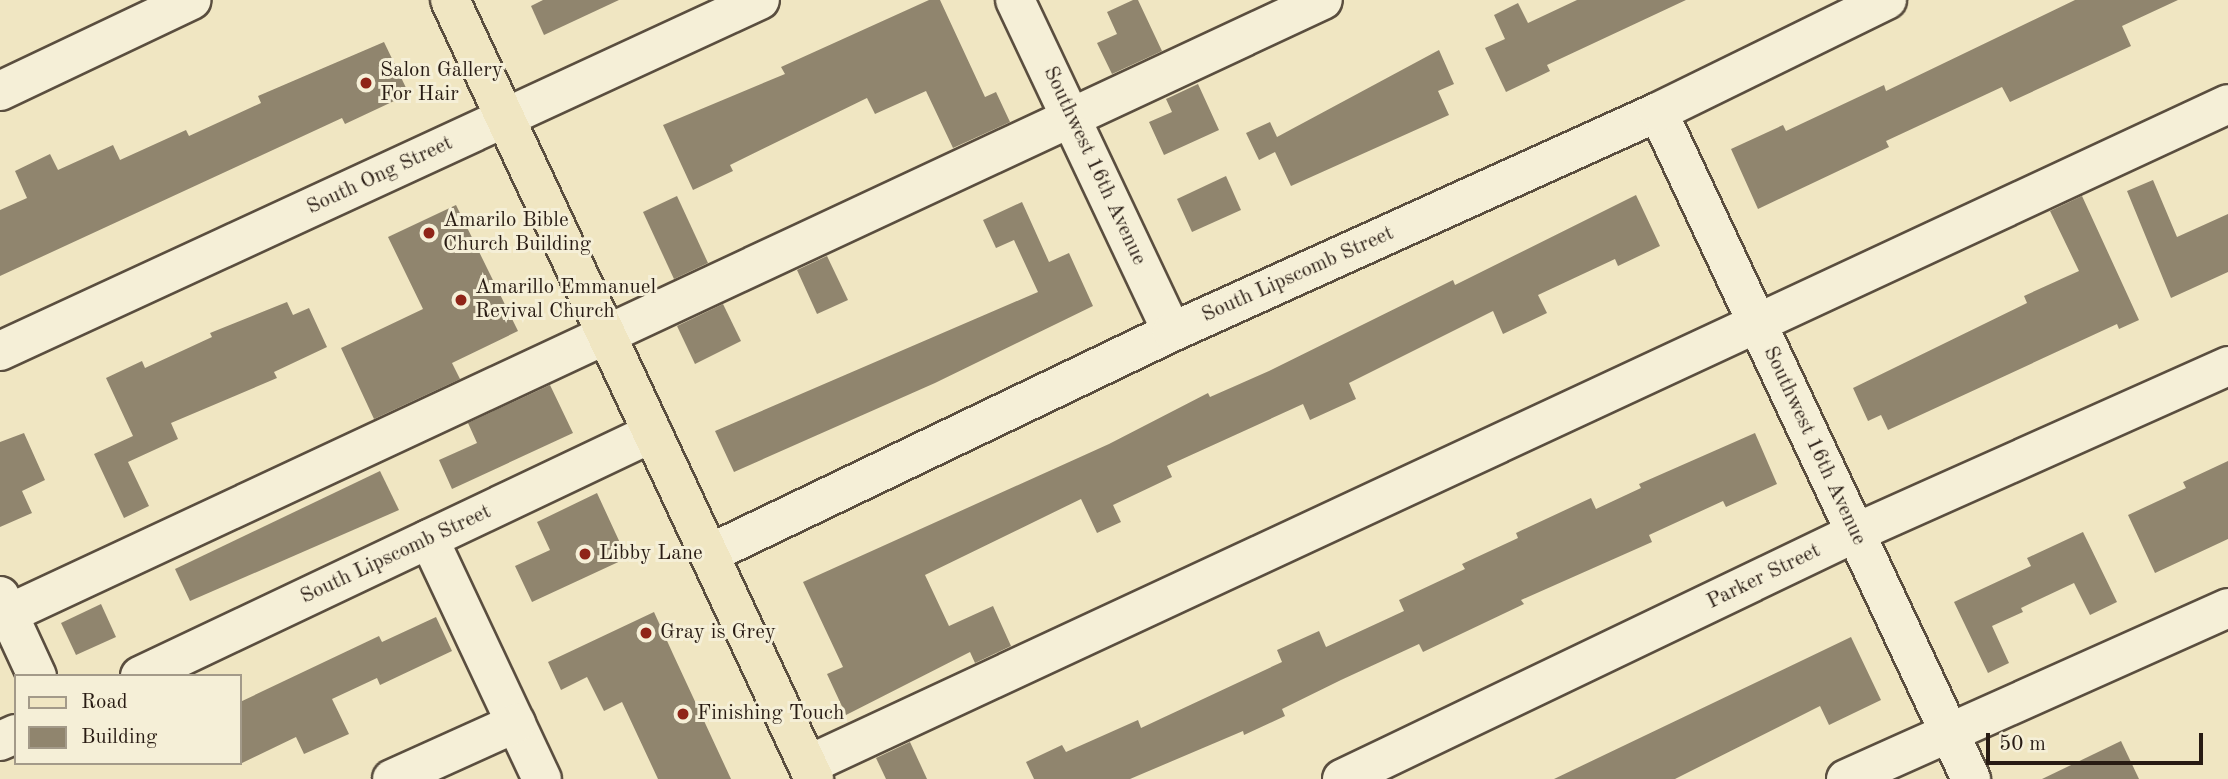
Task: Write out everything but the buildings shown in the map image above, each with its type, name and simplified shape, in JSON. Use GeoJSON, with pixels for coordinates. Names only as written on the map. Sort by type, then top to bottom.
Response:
{"type":"FeatureCollection","features":[{"type":"Feature","properties":{"kind":"main road"},"geometry":{"type":"LineString","coordinates":[[450,0],[811,772]]}},
{"type":"Feature","properties":{"kind":"street"},"geometry":{"type":"LineString","coordinates":[[0,91],[191,0]]}},
{"type":"Feature","properties":{"kind":"street","name":"South Ong Street"},"geometry":{"type":"LineString","coordinates":[[0,351],[760,0]]}},
{"type":"Feature","properties":{"kind":"street","name":"Southwest 16th Avenue"},"geometry":{"type":"LineString","coordinates":[[1015,0],[1172,332]]}},
{"type":"Feature","properties":{"kind":"street"},"geometry":{"type":"LineString","coordinates":[[36,674],[4,605],[606,335],[1323,0]]}},
{"type":"Feature","properties":{"kind":"street","name":"South Lipscomb Street"},"geometry":{"type":"LineString","coordinates":[[709,554],[1172,332],[1658,112],[1887,0]]}},
{"type":"Feature","properties":{"kind":"street"},"geometry":{"type":"LineString","coordinates":[[811,772],[1756,321],[2228,104]]}},
{"type":"Feature","properties":{"kind":"street","name":"Southwest 16th Avenue"},"geometry":{"type":"LineString","coordinates":[[1658,112],[1971,779]]}},
{"type":"Feature","properties":{"kind":"street","name":"Parker Street"},"geometry":{"type":"LineString","coordinates":[[1342,779],[1856,533],[2228,366]]}},
{"type":"Feature","properties":{"kind":"street","name":"South Lipscomb Street"},"geometry":{"type":"LineString","coordinates":[[144,674],[652,433]]}},
{"type":"Feature","properties":{"kind":"street"},"geometry":{"type":"LineString","coordinates":[[429,539],[542,779]]}},
{"type":"Feature","properties":{"kind":"street"},"geometry":{"type":"LineString","coordinates":[[1846,779],[2228,608]]}},
{"type":"Feature","properties":{"kind":"street"},"geometry":{"type":"LineString","coordinates":[[392,779],[516,723]]}},
{"type":"Feature","properties":{"kind":"place","name":"Salon Gallery For Hair"},"geometry":{"type":"Point","coordinates":[366,83]}},
{"type":"Feature","properties":{"kind":"place","name":"Amarilo Bible Church Building"},"geometry":{"type":"Point","coordinates":[429,233]}},
{"type":"Feature","properties":{"kind":"place","name":"Amarillo Emmanuel Revival Church"},"geometry":{"type":"Point","coordinates":[461,300]}},
{"type":"Feature","properties":{"kind":"place","name":"Libby Lane"},"geometry":{"type":"Point","coordinates":[585,554]}},
{"type":"Feature","properties":{"kind":"place","name":"Gray is Grey"},"geometry":{"type":"Point","coordinates":[646,633]}},
{"type":"Feature","properties":{"kind":"place","name":"Finishing Touch"},"geometry":{"type":"Point","coordinates":[683,714]}}]}
